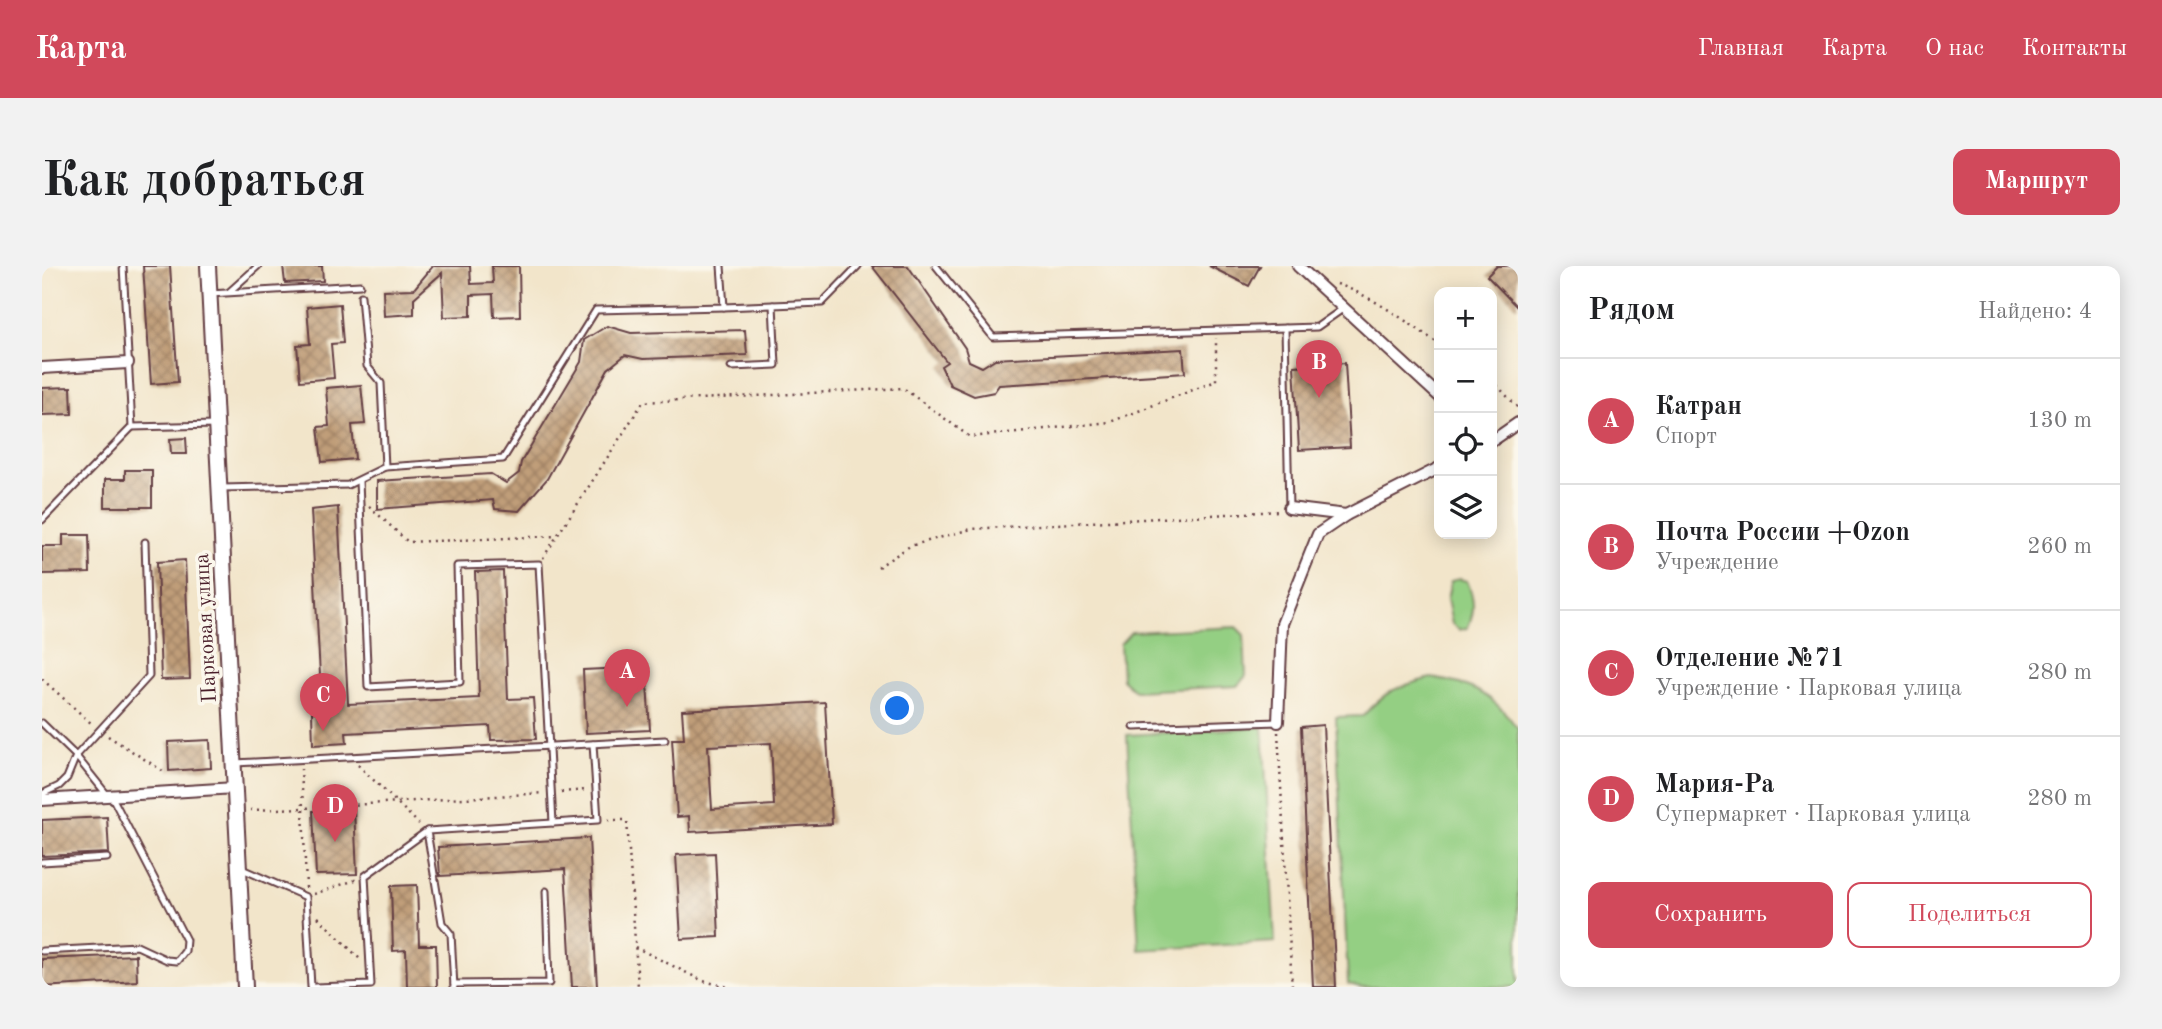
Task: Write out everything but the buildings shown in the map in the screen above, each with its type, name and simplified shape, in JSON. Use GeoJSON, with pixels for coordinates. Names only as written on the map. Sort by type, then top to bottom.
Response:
{"type":"FeatureCollection","features":[{"type":"Feature","properties":{"kind":"street","name":"Парковая улица"},"geometry":{"type":"LineString","coordinates":[[208,266],[245,987]]}},
{"type":"Feature","properties":{"kind":"street"},"geometry":{"type":"LineString","coordinates":[[1298,266],[1434,391]]}},
{"type":"Feature","properties":{"kind":"street"},"geometry":{"type":"LineString","coordinates":[[42,368],[128,363]]}},
{"type":"Feature","properties":{"kind":"street"},"geometry":{"type":"LineString","coordinates":[[1497,438],[1518,424]]}},
{"type":"Feature","properties":{"kind":"street"},"geometry":{"type":"LineString","coordinates":[[1278,722],[1282,624],[1318,534],[1346,515],[1434,471]]}},
{"type":"Feature","properties":{"kind":"street"},"geometry":{"type":"LineString","coordinates":[[1289,508],[1346,515]]}},
{"type":"Feature","properties":{"kind":"street"},"geometry":{"type":"LineString","coordinates":[[42,800],[235,788]]}},
{"type":"Feature","properties":{"kind":"lane"},"geometry":{"type":"LineString","coordinates":[[123,266],[132,427]]}},
{"type":"Feature","properties":{"kind":"lane"},"geometry":{"type":"LineString","coordinates":[[228,293],[258,266]]}},
{"type":"Feature","properties":{"kind":"lane"},"geometry":{"type":"LineString","coordinates":[[721,266],[724,307]]}},
{"type":"Feature","properties":{"kind":"lane"},"geometry":{"type":"LineString","coordinates":[[219,488],[348,485],[385,467],[503,459],[596,310],[822,303],[858,266]]}},
{"type":"Feature","properties":{"kind":"lane"},"geometry":{"type":"LineString","coordinates":[[936,266],[993,337],[1317,327],[1344,308]]}},
{"type":"Feature","properties":{"kind":"lane"},"geometry":{"type":"LineString","coordinates":[[209,294],[360,285]]}},
{"type":"Feature","properties":{"kind":"lane"},"geometry":{"type":"LineString","coordinates":[[361,296],[367,366],[381,383],[385,467]]}},
{"type":"Feature","properties":{"kind":"lane"},"geometry":{"type":"LineString","coordinates":[[731,367],[776,365],[773,305]]}},
{"type":"Feature","properties":{"kind":"lane"},"geometry":{"type":"LineString","coordinates":[[1285,328],[1289,508]]}},
{"type":"Feature","properties":{"kind":"lane"},"geometry":{"type":"LineString","coordinates":[[42,520],[132,427],[216,425]]}},
{"type":"Feature","properties":{"kind":"lane"},"geometry":{"type":"LineString","coordinates":[[359,481],[368,687],[460,682],[457,566],[539,564],[553,823]]}},
{"type":"Feature","properties":{"kind":"lane"},"geometry":{"type":"LineString","coordinates":[[42,794],[67,778],[76,756],[149,676],[145,542]]}},
{"type":"Feature","properties":{"kind":"lane"},"geometry":{"type":"LineString","coordinates":[[1134,727],[1278,722]]}},
{"type":"Feature","properties":{"kind":"lane"},"geometry":{"type":"LineString","coordinates":[[42,723],[76,756],[109,795],[186,940],[186,951],[177,961],[167,960],[137,946],[42,951]]}},
{"type":"Feature","properties":{"kind":"lane"},"geometry":{"type":"LineString","coordinates":[[233,763],[665,740]]}},
{"type":"Feature","properties":{"kind":"lane"},"geometry":{"type":"LineString","coordinates":[[239,868],[306,897],[313,987],[372,986],[365,876],[427,831],[598,820],[593,744]]}},
{"type":"Feature","properties":{"kind":"lane"},"geometry":{"type":"LineString","coordinates":[[427,831],[442,923],[451,934],[454,986],[550,983],[546,891]]}},
{"type":"Feature","properties":{"kind":"lane"},"geometry":{"type":"LineString","coordinates":[[42,862],[107,858]]}},
{"type":"Feature","properties":{"kind":"path"},"geometry":{"type":"LineString","coordinates":[[1332,283],[1355,290],[1434,341]]}},
{"type":"Feature","properties":{"kind":"path"},"geometry":{"type":"LineString","coordinates":[[539,564],[643,402],[903,388],[970,437],[1110,422],[1216,381],[1216,330]]}},
{"type":"Feature","properties":{"kind":"path"},"geometry":{"type":"LineString","coordinates":[[1497,385],[1518,408]]}},
{"type":"Feature","properties":{"kind":"path"},"geometry":{"type":"LineString","coordinates":[[360,498],[408,542],[557,536]]}},
{"type":"Feature","properties":{"kind":"path"},"geometry":{"type":"LineString","coordinates":[[878,567],[910,546],[971,529],[1267,514],[1289,508]]}},
{"type":"Feature","properties":{"kind":"path"},"geometry":{"type":"LineString","coordinates":[[1278,722],[1292,987]]}},
{"type":"Feature","properties":{"kind":"path"},"geometry":{"type":"LineString","coordinates":[[349,757],[427,831]]}},
{"type":"Feature","properties":{"kind":"path"},"geometry":{"type":"LineString","coordinates":[[300,760],[306,897],[365,876]]}},
{"type":"Feature","properties":{"kind":"path"},"geometry":{"type":"LineString","coordinates":[[247,810],[596,789]]}},
{"type":"Feature","properties":{"kind":"path"},"geometry":{"type":"LineString","coordinates":[[598,820],[627,820],[638,987]]}},
{"type":"Feature","properties":{"kind":"path"},"geometry":{"type":"LineString","coordinates":[[307,907],[360,959],[372,986]]}},
{"type":"Feature","properties":{"kind":"path"},"geometry":{"type":"LineString","coordinates":[[635,947],[703,981],[729,987]]}},
{"type":"Feature","properties":{"kind":"green space"},"geometry":{"type":"Polygon","coordinates":[[[1451,581],[1467,581],[1473,604],[1467,628],[1460,630],[1452,624],[1447,599],[1451,581]]]}},
{"type":"Feature","properties":{"kind":"green space"},"geometry":{"type":"Polygon","coordinates":[[[1236,627],[1244,635],[1246,676],[1237,686],[1135,691],[1122,679],[1120,644],[1131,632],[1236,627]]]}},
{"type":"Feature","properties":{"kind":"green space"},"geometry":{"type":"Polygon","coordinates":[[[1431,678],[1459,684],[1481,693],[1500,707],[1518,729],[1518,987],[1361,987],[1348,984],[1336,717],[1363,716],[1378,700],[1393,690],[1431,678]]]}},
{"type":"Feature","properties":{"kind":"green space"},"geometry":{"type":"Polygon","coordinates":[[[1263,727],[1275,942],[1139,950],[1127,735],[1263,727]]]}},
{"type":"Feature","properties":{"kind":"place","name":"Почта России +Ozon"},"geometry":{"type":"Point","coordinates":[1319,398]}},
{"type":"Feature","properties":{"kind":"place","name":"Катран"},"geometry":{"type":"Point","coordinates":[627,707]}},
{"type":"Feature","properties":{"kind":"place","name":"Отделение №71"},"geometry":{"type":"Point","coordinates":[323,731]}},
{"type":"Feature","properties":{"kind":"place","name":"Мария-Ра"},"geometry":{"type":"Point","coordinates":[335,842]}}]}
